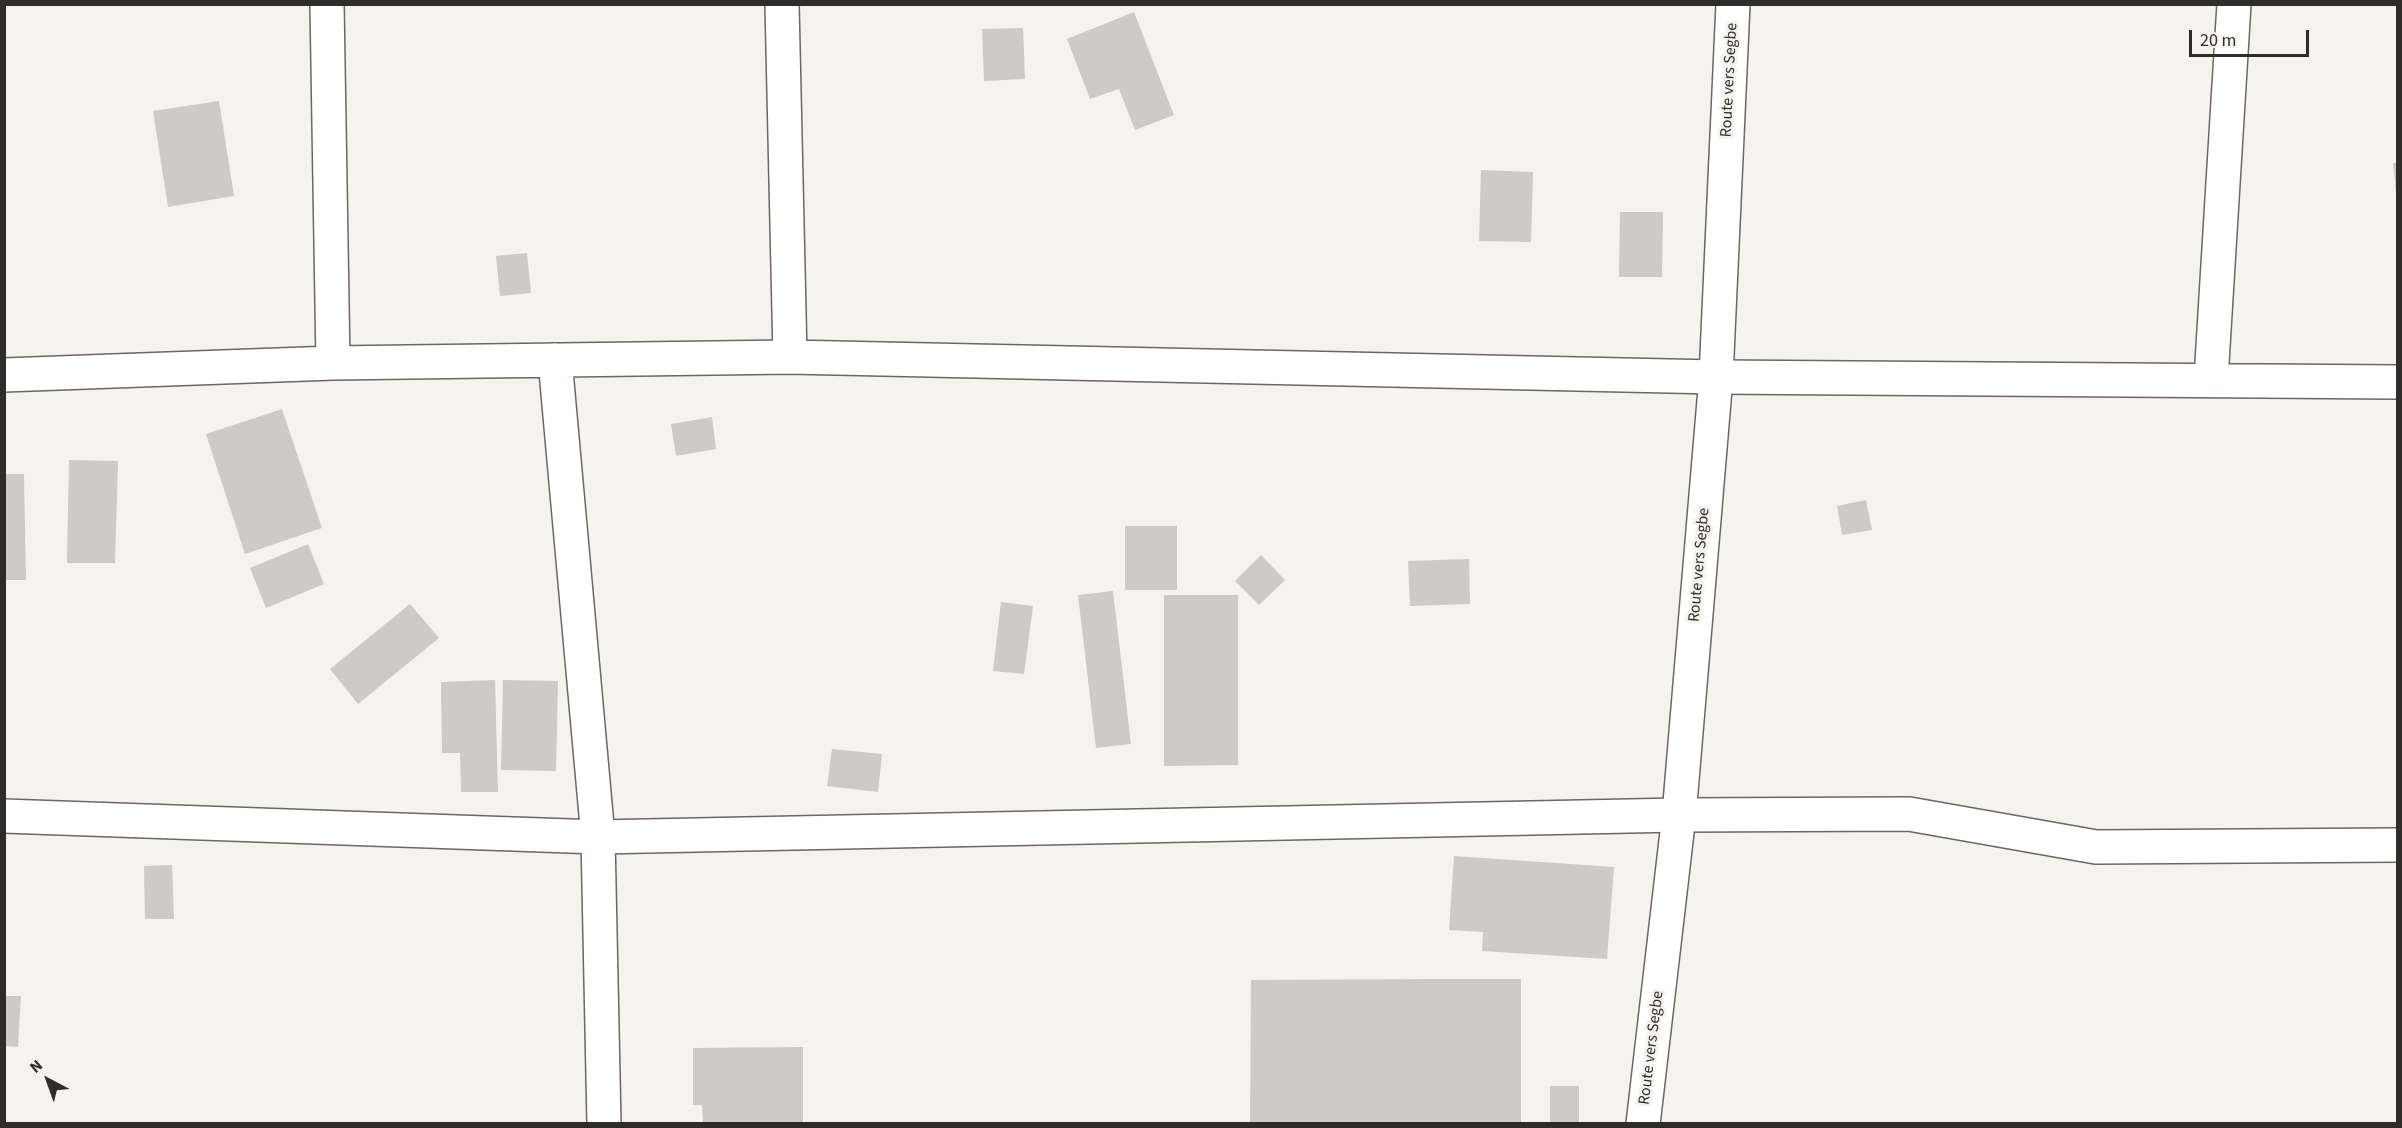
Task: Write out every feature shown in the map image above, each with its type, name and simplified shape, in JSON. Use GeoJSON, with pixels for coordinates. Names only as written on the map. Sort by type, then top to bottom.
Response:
{"type":"FeatureCollection","features":[{"type":"Feature","properties":{"kind":"street"},"geometry":{"type":"LineString","coordinates":[[327,4],[333,363]]}},
{"type":"Feature","properties":{"kind":"street"},"geometry":{"type":"LineString","coordinates":[[782,4],[790,357]]}},
{"type":"Feature","properties":{"kind":"street","name":"Route vers Segbe"},"geometry":{"type":"LineString","coordinates":[[1643,1124],[1679,815],[1716,377],[1733,4]]}},
{"type":"Feature","properties":{"kind":"street"},"geometry":{"type":"LineString","coordinates":[[2211,379],[2234,4]]}},
{"type":"Feature","properties":{"kind":"street"},"geometry":{"type":"LineString","coordinates":[[4,375],[333,363],[790,357],[1716,377],[2397,381]]}},
{"type":"Feature","properties":{"kind":"street"},"geometry":{"type":"LineString","coordinates":[[555,360],[598,837],[604,1124]]}},
{"type":"Feature","properties":{"kind":"street"},"geometry":{"type":"LineString","coordinates":[[4,816],[598,837],[1679,815],[1909,814],[2096,847],[2397,845]]}},
{"type":"Feature","properties":{"kind":"building"},"geometry":{"type":"Polygon","coordinates":[[[1134,12],[1174,115],[1135,130],[1119,89],[1090,99],[1067,39],[1134,12]]]}},
{"type":"Feature","properties":{"kind":"building"},"geometry":{"type":"Polygon","coordinates":[[[1023,28],[1025,79],[984,81],[982,29],[1023,28]]]}},
{"type":"Feature","properties":{"kind":"building"},"geometry":{"type":"Polygon","coordinates":[[[219,101],[234,196],[168,207],[153,111],[219,101]]]}},
{"type":"Feature","properties":{"kind":"building"},"geometry":{"type":"Polygon","coordinates":[[[2393,163],[2398,163],[2398,192],[2396,192],[2393,163]]]}},
{"type":"Feature","properties":{"kind":"building"},"geometry":{"type":"Polygon","coordinates":[[[1481,170],[1533,172],[1531,242],[1479,241],[1481,170]]]}},
{"type":"Feature","properties":{"kind":"building"},"geometry":{"type":"Polygon","coordinates":[[[1620,212],[1663,212],[1662,277],[1619,277],[1620,212]]]}},
{"type":"Feature","properties":{"kind":"building"},"geometry":{"type":"Polygon","coordinates":[[[527,253],[531,293],[500,296],[496,256],[527,253]]]}},
{"type":"Feature","properties":{"kind":"building"},"geometry":{"type":"Polygon","coordinates":[[[282,409],[322,528],[245,554],[206,434],[282,409]]]}},
{"type":"Feature","properties":{"kind":"building"},"geometry":{"type":"Polygon","coordinates":[[[712,417],[716,449],[676,456],[671,424],[712,417]]]}},
{"type":"Feature","properties":{"kind":"building"},"geometry":{"type":"Polygon","coordinates":[[[69,460],[118,461],[115,563],[67,563],[69,460]]]}},
{"type":"Feature","properties":{"kind":"building"},"geometry":{"type":"Polygon","coordinates":[[[4,474],[24,474],[26,580],[4,580],[4,474]]]}},
{"type":"Feature","properties":{"kind":"building"},"geometry":{"type":"Polygon","coordinates":[[[1866,500],[1872,530],[1842,535],[1837,506],[1866,500]]]}},
{"type":"Feature","properties":{"kind":"building"},"geometry":{"type":"Polygon","coordinates":[[[1125,526],[1177,526],[1177,590],[1125,590],[1125,526]]]}},
{"type":"Feature","properties":{"kind":"building"},"geometry":{"type":"Polygon","coordinates":[[[308,544],[324,584],[266,608],[250,568],[308,544]]]}},
{"type":"Feature","properties":{"kind":"building"},"geometry":{"type":"Polygon","coordinates":[[[1261,555],[1285,580],[1259,605],[1235,581],[1261,555]]]}},
{"type":"Feature","properties":{"kind":"building"},"geometry":{"type":"Polygon","coordinates":[[[1469,559],[1470,604],[1410,606],[1408,561],[1469,559]]]}},
{"type":"Feature","properties":{"kind":"building"},"geometry":{"type":"Polygon","coordinates":[[[1113,591],[1131,744],[1096,748],[1078,595],[1113,591]]]}},
{"type":"Feature","properties":{"kind":"building"},"geometry":{"type":"Polygon","coordinates":[[[1164,595],[1238,595],[1238,765],[1164,766],[1164,595]]]}},
{"type":"Feature","properties":{"kind":"building"},"geometry":{"type":"Polygon","coordinates":[[[1001,602],[1033,606],[1024,674],[993,671],[1001,602]]]}},
{"type":"Feature","properties":{"kind":"building"},"geometry":{"type":"Polygon","coordinates":[[[410,604],[439,638],[358,704],[330,669],[410,604]]]}},
{"type":"Feature","properties":{"kind":"building"},"geometry":{"type":"Polygon","coordinates":[[[495,680],[498,792],[461,792],[460,753],[442,753],[441,682],[495,680]]]}},
{"type":"Feature","properties":{"kind":"building"},"geometry":{"type":"Polygon","coordinates":[[[503,680],[558,681],[556,771],[501,770],[503,680]]]}},
{"type":"Feature","properties":{"kind":"building"},"geometry":{"type":"Polygon","coordinates":[[[832,749],[882,754],[878,792],[827,786],[832,749]]]}},
{"type":"Feature","properties":{"kind":"building"},"geometry":{"type":"Polygon","coordinates":[[[1454,856],[1614,867],[1607,959],[1482,951],[1483,932],[1449,930],[1454,856]]]}},
{"type":"Feature","properties":{"kind":"building"},"geometry":{"type":"Polygon","coordinates":[[[172,865],[174,919],[145,919],[144,866],[172,865]]]}},
{"type":"Feature","properties":{"kind":"building"},"geometry":{"type":"Polygon","coordinates":[[[1521,979],[1521,1124],[1250,1124],[1251,980],[1521,979]]]}},
{"type":"Feature","properties":{"kind":"building"},"geometry":{"type":"Polygon","coordinates":[[[4,996],[21,996],[18,1047],[4,1046],[4,996]]]}},
{"type":"Feature","properties":{"kind":"building"},"geometry":{"type":"Polygon","coordinates":[[[803,1047],[803,1124],[703,1124],[702,1105],[693,1105],[693,1048],[803,1047]]]}},
{"type":"Feature","properties":{"kind":"building"},"geometry":{"type":"Polygon","coordinates":[[[1550,1086],[1579,1086],[1579,1124],[1550,1124],[1550,1086]]]}}]}
